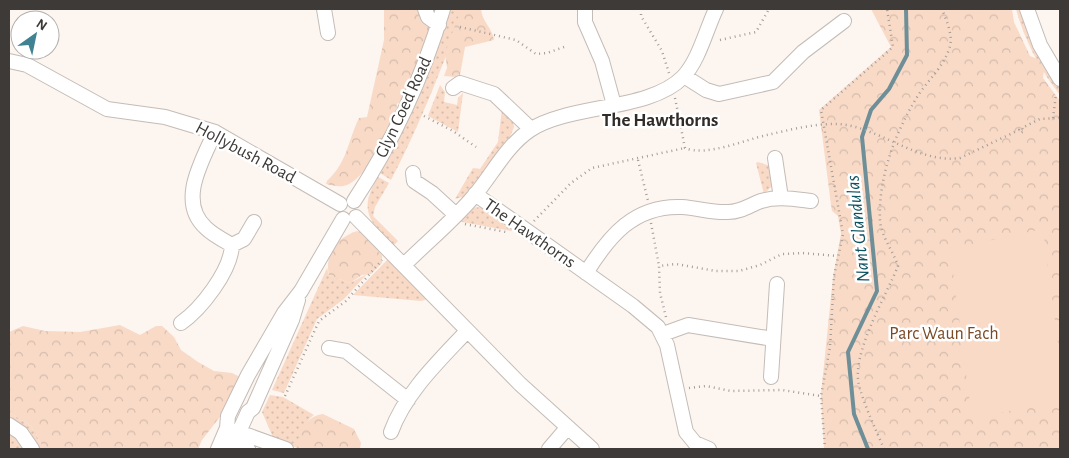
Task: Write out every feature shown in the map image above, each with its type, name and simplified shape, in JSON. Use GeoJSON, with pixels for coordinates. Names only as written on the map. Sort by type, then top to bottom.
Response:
{"type":"FeatureCollection","features":[{"type":"Feature","properties":{"kind":"street"},"geometry":{"type":"LineString","coordinates":[[324,9],[328,33]]}},
{"type":"Feature","properties":{"kind":"street"},"geometry":{"type":"LineString","coordinates":[[425,9],[428,17],[439,25]]}},
{"type":"Feature","properties":{"kind":"street","name":"Glyn Coed Road"},"geometry":{"type":"LineString","coordinates":[[347,203],[394,131],[444,9]]}},
{"type":"Feature","properties":{"kind":"street"},"geometry":{"type":"LineString","coordinates":[[584,9],[585,22],[602,61],[614,105]]}},
{"type":"Feature","properties":{"kind":"street","name":"The Hawthorns"},"geometry":{"type":"LineString","coordinates":[[404,266],[453,218],[475,194],[516,142],[531,129],[548,122],[648,96],[672,86],[684,76],[716,9]]}},
{"type":"Feature","properties":{"kind":"street"},"geometry":{"type":"LineString","coordinates":[[1027,9],[1040,45],[1060,78]]}},
{"type":"Feature","properties":{"kind":"street"},"geometry":{"type":"LineString","coordinates":[[684,76],[706,90],[719,94],[773,82],[803,52],[844,21]]}},
{"type":"Feature","properties":{"kind":"street","name":"Hollybush Road"},"geometry":{"type":"LineString","coordinates":[[9,61],[27,65],[107,109],[165,117],[215,132],[347,203]]}},
{"type":"Feature","properties":{"kind":"street"},"geometry":{"type":"LineString","coordinates":[[453,88],[460,83],[472,85],[494,94],[531,129]]}},
{"type":"Feature","properties":{"kind":"street"},"geometry":{"type":"LineString","coordinates":[[215,132],[193,186],[194,213],[207,230],[232,245]]}},
{"type":"Feature","properties":{"kind":"street"},"geometry":{"type":"LineString","coordinates":[[775,158],[781,198]]}},
{"type":"Feature","properties":{"kind":"street","name":"The Hawthorns"},"geometry":{"type":"LineString","coordinates":[[414,173],[414,181],[432,193],[453,218]]}},
{"type":"Feature","properties":{"kind":"street","name":"The Hawthorns"},"geometry":{"type":"LineString","coordinates":[[475,194],[519,227],[586,272],[666,332],[686,432],[695,444],[709,449]]}},
{"type":"Feature","properties":{"kind":"street","name":"The Hawthorns"},"geometry":{"type":"LineString","coordinates":[[586,272],[610,236],[630,221],[649,213],[681,207],[730,212],[781,198],[811,201]]}},
{"type":"Feature","properties":{"kind":"street"},"geometry":{"type":"LineString","coordinates":[[347,203],[338,214],[349,218],[391,252],[467,331],[567,428],[592,449]]}},
{"type":"Feature","properties":{"kind":"street"},"geometry":{"type":"LineString","coordinates":[[228,440],[228,416],[248,375],[284,313],[301,291],[349,218]]}},
{"type":"Feature","properties":{"kind":"street"},"geometry":{"type":"LineString","coordinates":[[232,245],[244,239],[254,222]]}},
{"type":"Feature","properties":{"kind":"street"},"geometry":{"type":"LineString","coordinates":[[181,323],[196,313],[227,266],[232,245]]}},
{"type":"Feature","properties":{"kind":"street"},"geometry":{"type":"LineString","coordinates":[[771,377],[777,284]]}},
{"type":"Feature","properties":{"kind":"street"},"geometry":{"type":"LineString","coordinates":[[228,440],[253,408],[292,320],[301,291]]}},
{"type":"Feature","properties":{"kind":"street"},"geometry":{"type":"LineString","coordinates":[[666,332],[688,324],[773,339]]}},
{"type":"Feature","properties":{"kind":"street"},"geometry":{"type":"LineString","coordinates":[[391,432],[397,414],[449,349],[467,331]]}},
{"type":"Feature","properties":{"kind":"street"},"geometry":{"type":"LineString","coordinates":[[329,348],[346,352],[408,400]]}},
{"type":"Feature","properties":{"kind":"street"},"geometry":{"type":"LineString","coordinates":[[253,408],[255,431],[260,440]]}},
{"type":"Feature","properties":{"kind":"street"},"geometry":{"type":"LineString","coordinates":[[9,425],[26,439],[32,449]]}},
{"type":"Feature","properties":{"kind":"street"},"geometry":{"type":"LineString","coordinates":[[549,449],[567,428]]}},
{"type":"Feature","properties":{"kind":"street"},"geometry":{"type":"LineString","coordinates":[[228,440],[260,440],[286,449]]}},
{"type":"Feature","properties":{"kind":"street"},"geometry":{"type":"LineString","coordinates":[[228,440],[248,449]]}},
{"type":"Feature","properties":{"kind":"path"},"geometry":{"type":"LineString","coordinates":[[641,9],[641,16],[665,56],[685,148]]}},
{"type":"Feature","properties":{"kind":"path"},"geometry":{"type":"LineString","coordinates":[[720,40],[756,32],[769,9]]}},
{"type":"Feature","properties":{"kind":"path"},"geometry":{"type":"LineString","coordinates":[[825,449],[822,396],[830,347],[834,276],[843,230],[821,110],[893,47],[887,9]]}},
{"type":"Feature","properties":{"kind":"path"},"geometry":{"type":"LineString","coordinates":[[884,449],[859,385],[858,372],[863,344],[898,266],[894,253],[884,239],[880,223],[880,194],[883,175],[911,107],[946,56],[950,35],[942,9]]}},
{"type":"Feature","properties":{"kind":"path"},"geometry":{"type":"LineString","coordinates":[[460,27],[516,40],[536,54],[547,53],[567,46]]}},
{"type":"Feature","properties":{"kind":"path"},"geometry":{"type":"LineString","coordinates":[[1053,118],[1056,94]]}},
{"type":"Feature","properties":{"kind":"path"},"geometry":{"type":"LineString","coordinates":[[424,116],[453,130],[476,146]]}},
{"type":"Feature","properties":{"kind":"path"},"geometry":{"type":"LineString","coordinates":[[453,218],[512,233],[519,227],[529,226],[585,172],[592,168],[638,160],[685,148],[691,150],[712,149],[768,134],[840,124],[950,159],[960,158],[1019,130],[1021,133],[1024,132],[1022,128],[1040,119],[1060,118]]}},
{"type":"Feature","properties":{"kind":"path"},"geometry":{"type":"LineString","coordinates":[[638,160],[659,266],[660,293],[666,332]]}},
{"type":"Feature","properties":{"kind":"path"},"geometry":{"type":"LineString","coordinates":[[285,396],[319,321],[346,301],[391,252]]}},
{"type":"Feature","properties":{"kind":"path"},"geometry":{"type":"LineString","coordinates":[[659,266],[682,264],[716,271],[740,271],[760,265],[782,254],[802,253],[838,256]]}},
{"type":"Feature","properties":{"kind":"path"},"geometry":{"type":"LineString","coordinates":[[677,389],[706,386],[731,391],[782,390],[822,396]]}},
{"type":"Feature","properties":{"kind":"green space"},"geometry":{"type":"Polygon","coordinates":[[[384,9],[421,9],[434,31],[427,49],[420,52],[420,63],[402,101],[397,104],[392,124],[372,160],[364,171],[349,184],[335,186],[326,184],[343,159],[359,118],[367,117],[384,40],[384,9]]]}},
{"type":"Feature","properties":{"kind":"green space"},"geometry":{"type":"Polygon","coordinates":[[[451,9],[464,9],[421,117],[391,180],[380,173],[422,88],[451,9]]]}},
{"type":"Feature","properties":{"kind":"green space"},"geometry":{"type":"Polygon","coordinates":[[[461,9],[481,9],[483,18],[494,40],[465,47],[460,75],[456,77],[444,76],[447,68],[445,53],[461,9]]]}},
{"type":"Feature","properties":{"kind":"green space","name":"Parc Waun Fach"},"geometry":{"type":"Polygon","coordinates":[[[871,9],[1012,9],[1014,22],[1030,56],[1040,60],[1044,70],[1043,78],[1060,101],[1060,449],[824,449],[821,394],[833,277],[841,234],[838,216],[832,211],[819,110],[891,47],[871,9]]]}},
{"type":"Feature","properties":{"kind":"green space"},"geometry":{"type":"Polygon","coordinates":[[[1016,9],[1022,9],[1060,87],[1060,95],[1034,54],[1023,32],[1016,9]]]}},
{"type":"Feature","properties":{"kind":"green space"},"geometry":{"type":"Polygon","coordinates":[[[440,85],[445,92],[444,102],[457,105],[458,98],[463,93],[458,132],[428,116],[440,85]]]}},
{"type":"Feature","properties":{"kind":"green space"},"geometry":{"type":"Polygon","coordinates":[[[502,109],[513,121],[514,127],[508,142],[463,199],[462,197],[455,199],[473,168],[480,169],[498,142],[502,109]]]}},
{"type":"Feature","properties":{"kind":"green space"},"geometry":{"type":"Polygon","coordinates":[[[756,163],[770,166],[773,185],[764,194],[756,163]]]}},
{"type":"Feature","properties":{"kind":"green space"},"geometry":{"type":"Polygon","coordinates":[[[378,177],[389,183],[375,207],[373,216],[398,241],[393,246],[372,222],[369,214],[369,198],[378,177]]]}},
{"type":"Feature","properties":{"kind":"green space"},"geometry":{"type":"Polygon","coordinates":[[[482,207],[514,230],[457,221],[470,208],[482,207]]]}},
{"type":"Feature","properties":{"kind":"green space"},"geometry":{"type":"Polygon","coordinates":[[[1043,229],[1060,359],[1060,400],[972,419],[950,249],[1043,229]]]}},
{"type":"Feature","properties":{"kind":"green space"},"geometry":{"type":"Polygon","coordinates":[[[357,231],[364,233],[375,242],[378,251],[382,255],[382,263],[371,274],[362,275],[350,283],[329,275],[328,267],[331,253],[338,242],[357,231]]]}},
{"type":"Feature","properties":{"kind":"green space"},"geometry":{"type":"Polygon","coordinates":[[[390,257],[428,299],[421,301],[353,295],[390,257]]]}},
{"type":"Feature","properties":{"kind":"green space"},"geometry":{"type":"Polygon","coordinates":[[[327,268],[329,275],[350,283],[367,274],[344,299],[317,319],[284,393],[272,390],[327,268]]]}},
{"type":"Feature","properties":{"kind":"green space"},"geometry":{"type":"Polygon","coordinates":[[[120,325],[140,335],[156,326],[162,326],[174,337],[181,350],[198,362],[214,371],[232,373],[240,377],[226,409],[202,440],[198,449],[44,449],[31,426],[9,412],[9,332],[23,326],[45,331],[80,332],[120,325]]]}},
{"type":"Feature","properties":{"kind":"green space"},"geometry":{"type":"Polygon","coordinates":[[[270,395],[283,397],[314,415],[302,430],[301,449],[272,439],[262,412],[270,395]]]}},
{"type":"Feature","properties":{"kind":"green space"},"geometry":{"type":"Polygon","coordinates":[[[9,412],[31,426],[44,449],[9,449],[9,412]]]}},
{"type":"Feature","properties":{"kind":"green space"},"geometry":{"type":"Polygon","coordinates":[[[323,414],[354,429],[361,443],[360,448],[301,449],[300,437],[303,426],[317,415],[323,414]]]}},
{"type":"Feature","properties":{"kind":"waterway","name":"Nant Glandulas"},"geometry":{"type":"LineString","coordinates":[[868,449],[854,414],[848,352],[877,291],[862,137],[871,110],[889,89],[907,55],[906,9]]}},
{"type":"Feature","properties":{"kind":"district","name":"The Hawthorns"},"geometry":{"type":"Point","coordinates":[660,119]}}]}
